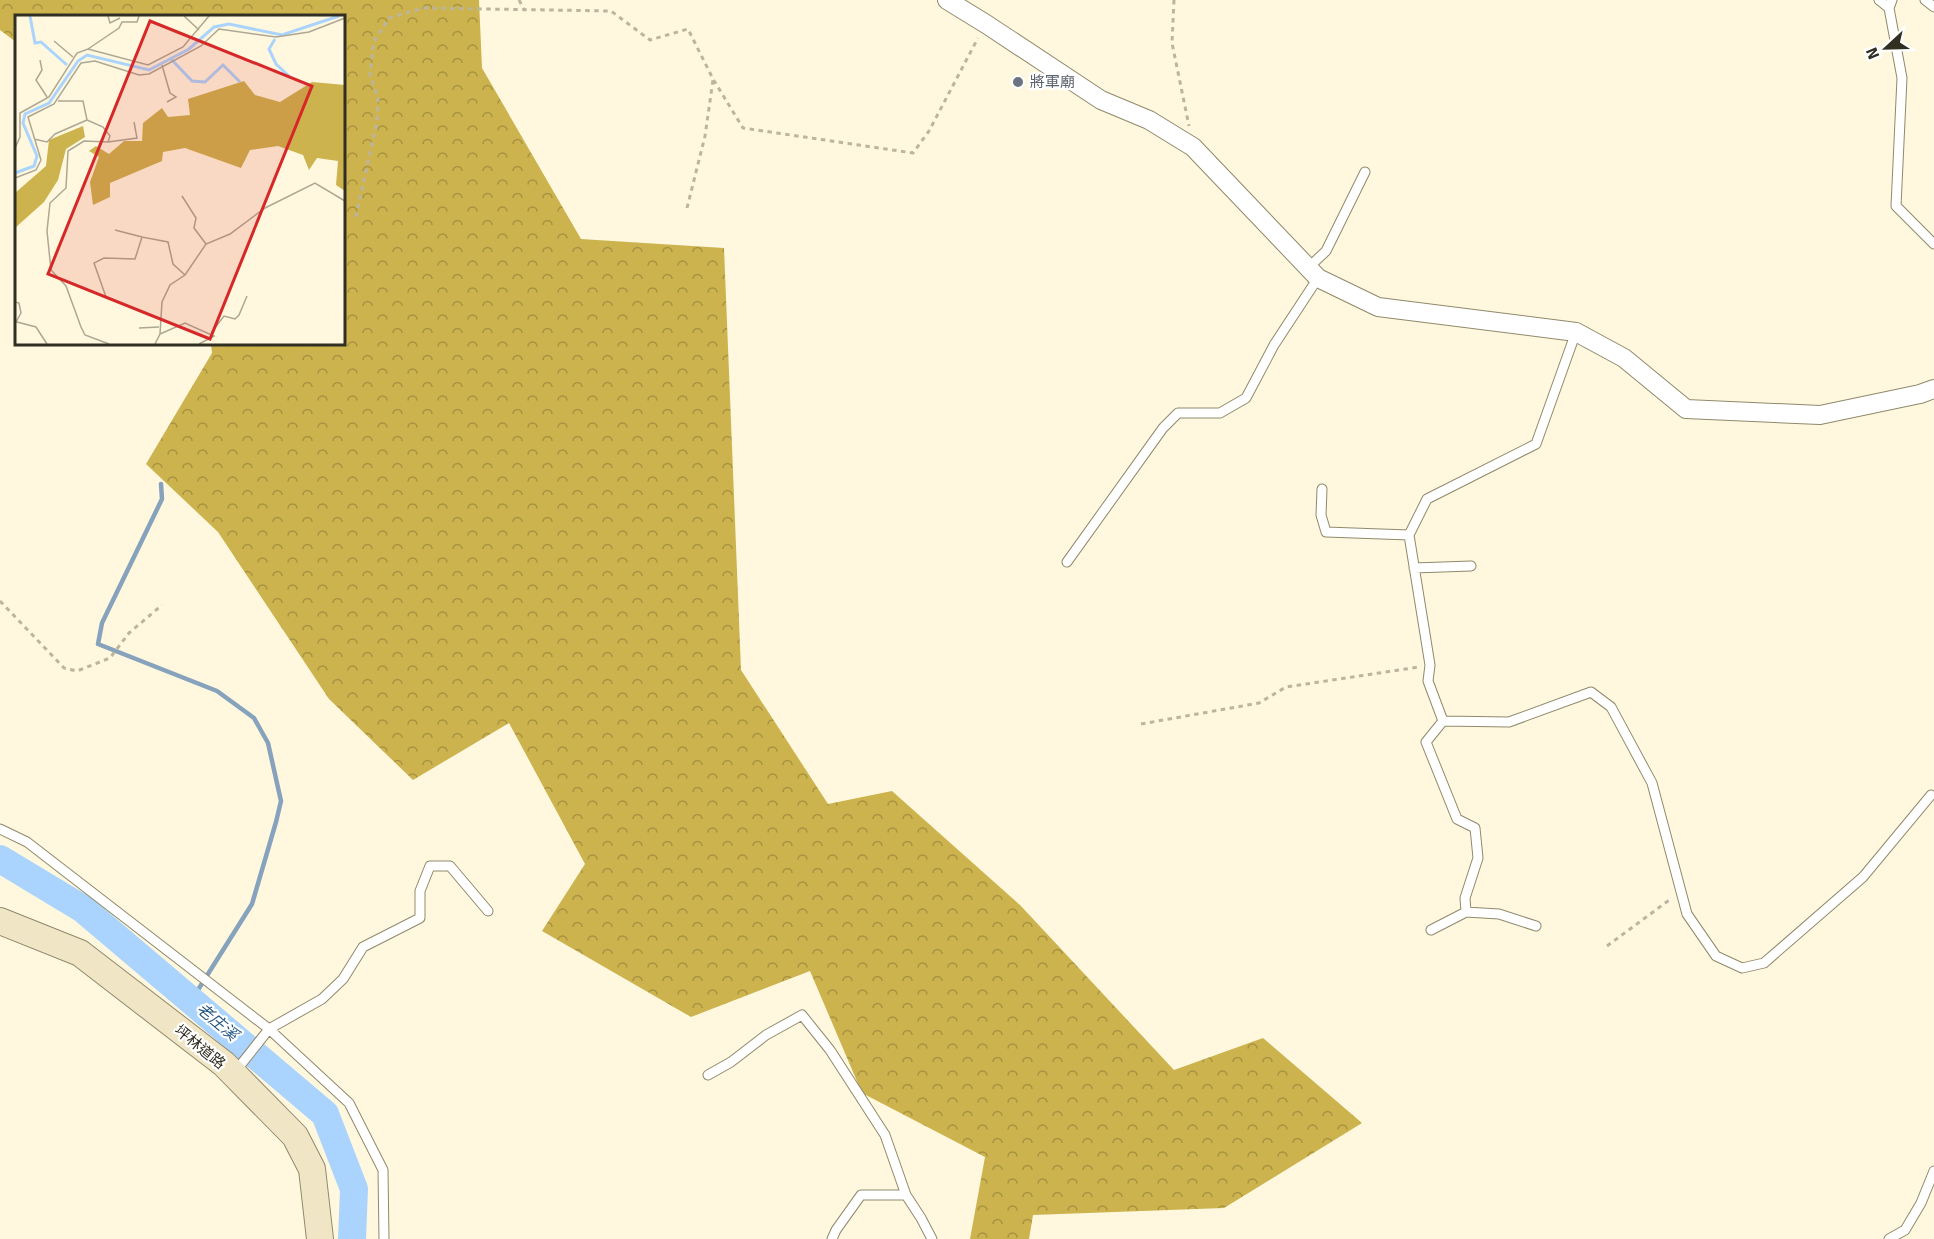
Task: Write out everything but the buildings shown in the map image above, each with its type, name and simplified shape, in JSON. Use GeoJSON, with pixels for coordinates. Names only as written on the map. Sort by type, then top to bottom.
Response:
{"type":"FeatureCollection","features":[{"type":"Feature","properties":{"kind":"street"},"geometry":{"type":"LineString","coordinates":[[947,0],[1101,100],[1149,120],[1193,147],[1314,273],[1378,307],[1576,332],[1624,358],[1686,410],[1820,415],[1934,389]]}},
{"type":"Feature","properties":{"kind":"street","name":"坪林道路"},"geometry":{"type":"LineString","coordinates":[[0,921],[80,953],[224,1064],[295,1136],[312,1169],[320,1239]]}},
{"type":"Feature","properties":{"kind":"lane"},"geometry":{"type":"LineString","coordinates":[[1879,0],[1891,4],[1902,78],[1896,206],[1934,244]]}},
{"type":"Feature","properties":{"kind":"lane"},"geometry":{"type":"LineString","coordinates":[[1925,0],[1934,7]]}},
{"type":"Feature","properties":{"kind":"lane"},"geometry":{"type":"LineString","coordinates":[[1067,562],[1163,428],[1178,413],[1220,413],[1246,398],[1326,251],[1365,172]]}},
{"type":"Feature","properties":{"kind":"lane"},"geometry":{"type":"LineString","coordinates":[[1443,721],[1428,681],[1430,665],[1409,536],[1427,499],[1536,444],[1576,332]]}},
{"type":"Feature","properties":{"kind":"lane"},"geometry":{"type":"LineString","coordinates":[[1322,489],[1321,514],[1326,532],[1409,536]]}},
{"type":"Feature","properties":{"kind":"lane"},"geometry":{"type":"LineString","coordinates":[[1414,568],[1471,566]]}},
{"type":"Feature","properties":{"kind":"lane"},"geometry":{"type":"LineString","coordinates":[[1443,721],[1509,722],[1591,692],[1611,707],[1652,783],[1687,914],[1716,956],[1742,968],[1764,963],[1863,877],[1931,795]]}},
{"type":"Feature","properties":{"kind":"lane"},"geometry":{"type":"LineString","coordinates":[[1443,721],[1426,742],[1457,819],[1475,828],[1478,858],[1465,898],[1466,912]]}},
{"type":"Feature","properties":{"kind":"lane"},"geometry":{"type":"LineString","coordinates":[[0,829],[27,842],[269,1029],[349,1103],[383,1170],[384,1239]]}},
{"type":"Feature","properties":{"kind":"lane"},"geometry":{"type":"LineString","coordinates":[[233,1074],[269,1029],[322,999],[343,979],[363,947],[420,918],[420,891],[430,866],[450,866],[488,911]]}},
{"type":"Feature","properties":{"kind":"lane"},"geometry":{"type":"LineString","coordinates":[[1431,930],[1466,912],[1499,915],[1536,926]]}},
{"type":"Feature","properties":{"kind":"lane"},"geometry":{"type":"LineString","coordinates":[[708,1075],[731,1062],[766,1035],[802,1015],[830,1050],[885,1135],[906,1195],[932,1239]]}},
{"type":"Feature","properties":{"kind":"lane"},"geometry":{"type":"LineString","coordinates":[[1889,1239],[1905,1230],[1921,1203],[1934,1171]]}},
{"type":"Feature","properties":{"kind":"lane"},"geometry":{"type":"LineString","coordinates":[[832,1239],[861,1195],[906,1195]]}},
{"type":"Feature","properties":{"kind":"path"},"geometry":{"type":"LineString","coordinates":[[519,0],[525,11]]}},
{"type":"Feature","properties":{"kind":"path"},"geometry":{"type":"LineString","coordinates":[[1174,0],[1172,43],[1193,147]]}},
{"type":"Feature","properties":{"kind":"path"},"geometry":{"type":"LineString","coordinates":[[356,217],[377,121],[378,98],[370,75],[375,41],[388,18],[423,8],[611,11],[650,40],[688,29],[713,79],[743,129],[913,153],[929,131],[986,24]]}},
{"type":"Feature","properties":{"kind":"path"},"geometry":{"type":"LineString","coordinates":[[687,208],[705,136],[713,79]]}},
{"type":"Feature","properties":{"kind":"path"},"geometry":{"type":"LineString","coordinates":[[0,601],[64,668],[77,671],[110,658],[129,633],[162,605]]}},
{"type":"Feature","properties":{"kind":"path"},"geometry":{"type":"LineString","coordinates":[[1141,724],[1259,703],[1286,687],[1430,665]]}},
{"type":"Feature","properties":{"kind":"path"},"geometry":{"type":"LineString","coordinates":[[1607,946],[1681,891]]}},
{"type":"Feature","properties":{"kind":"green space"},"geometry":{"type":"Polygon","coordinates":[[[0,0],[479,0],[482,68],[581,239],[724,248],[741,670],[828,804],[892,791],[1020,905],[1174,1070],[1263,1038],[1362,1123],[1224,1208],[1033,1215],[1029,1239],[970,1239],[985,1157],[862,1093],[810,971],[691,1017],[542,931],[585,864],[509,723],[413,780],[329,699],[218,532],[146,464],[212,353],[211,345],[345,345],[345,15],[15,15],[15,41],[0,30],[0,0]]]}},
{"type":"Feature","properties":{"kind":"waterway"},"geometry":{"type":"LineString","coordinates":[[161,484],[162,499],[102,623],[98,644],[217,691],[254,718],[268,743],[281,801],[252,904],[191,1001]]}},
{"type":"Feature","properties":{"kind":"waterway","name":"老庄溪"},"geometry":{"type":"LineString","coordinates":[[0,859],[83,909],[325,1114],[354,1189],[352,1239]]}},
{"type":"Feature","properties":{"kind":"place","name":"將軍廟"},"geometry":{"type":"Point","coordinates":[1018,82]}}]}
